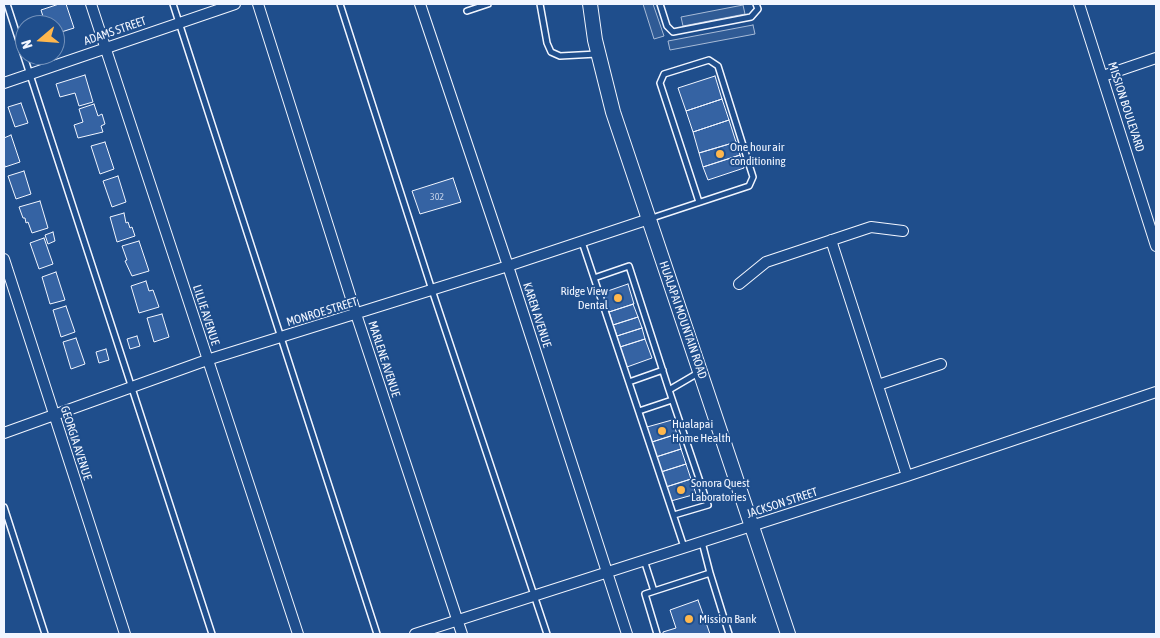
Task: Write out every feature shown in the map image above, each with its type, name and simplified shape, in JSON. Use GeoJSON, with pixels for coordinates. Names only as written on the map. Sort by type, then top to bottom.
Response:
{"type":"FeatureCollection","features":[{"type":"Feature","properties":{"kind":"main road","name":"HUALAPAI MOUNTAIN ROAD"},"geometry":{"type":"LineString","coordinates":[[590,4],[598,54],[613,112],[752,525],[784,633]]}},
{"type":"Feature","properties":{"kind":"street","name":"LILLIE AVENUE"},"geometry":{"type":"LineString","coordinates":[[90,4],[298,634]]}},
{"type":"Feature","properties":{"kind":"street","name":"ADAMS STREET"},"geometry":{"type":"LineString","coordinates":[[4,83],[235,4]]}},
{"type":"Feature","properties":{"kind":"street","name":"MARLENE AVENUE"},"geometry":{"type":"LineString","coordinates":[[258,4],[356,314],[462,634]]}},
{"type":"Feature","properties":{"kind":"street","name":"KAREN AVENUE"},"geometry":{"type":"LineString","coordinates":[[420,4],[508,266],[627,634]]}},
{"type":"Feature","properties":{"kind":"street","name":"MISSION BOULEVARD"},"geometry":{"type":"LineString","coordinates":[[1079,4],[1156,246]]}},
{"type":"Feature","properties":{"kind":"street"},"geometry":{"type":"LineString","coordinates":[[1103,76],[1156,58]]}},
{"type":"Feature","properties":{"kind":"street","name":"MONROE STREET"},"geometry":{"type":"LineString","coordinates":[[4,433],[207,360],[508,266],[649,219]]}},
{"type":"Feature","properties":{"kind":"street"},"geometry":{"type":"LineString","coordinates":[[738,284],[766,262],[831,240],[871,228],[903,232]]}},
{"type":"Feature","properties":{"kind":"street"},"geometry":{"type":"LineString","coordinates":[[831,240],[907,476]]}},
{"type":"Feature","properties":{"kind":"street","name":"GEORGIA AVENUE"},"geometry":{"type":"LineString","coordinates":[[4,259],[125,634]]}},
{"type":"Feature","properties":{"kind":"street"},"geometry":{"type":"LineString","coordinates":[[878,385],[941,364]]}},
{"type":"Feature","properties":{"kind":"street","name":"JACKSON STREET"},"geometry":{"type":"LineString","coordinates":[[415,634],[907,476],[1156,392]]}},
{"type":"Feature","properties":{"kind":"lane"},"geometry":{"type":"LineString","coordinates":[[7,4],[212,634]]}},
{"type":"Feature","properties":{"kind":"lane"},"geometry":{"type":"LineString","coordinates":[[173,4],[377,634]]}},
{"type":"Feature","properties":{"kind":"lane"},"geometry":{"type":"LineString","coordinates":[[340,4],[432,290],[547,634]]}},
{"type":"Feature","properties":{"kind":"lane"},"geometry":{"type":"LineString","coordinates":[[467,10],[488,4]]}},
{"type":"Feature","properties":{"kind":"lane"},"geometry":{"type":"LineString","coordinates":[[540,4],[547,43],[551,52],[560,56],[598,54]]}},
{"type":"Feature","properties":{"kind":"lane"},"geometry":{"type":"LineString","coordinates":[[660,4],[667,26],[672,32],[751,17],[758,9],[756,4]]}},
{"type":"Feature","properties":{"kind":"lane"},"geometry":{"type":"LineString","coordinates":[[649,219],[750,186],[753,177],[718,66],[709,60],[664,74],[660,83],[699,202]]}},
{"type":"Feature","properties":{"kind":"lane"},"geometry":{"type":"LineString","coordinates":[[582,242],[684,547]]}},
{"type":"Feature","properties":{"kind":"lane"},"geometry":{"type":"LineString","coordinates":[[594,278],[630,266],[672,400],[708,505],[674,515]]}},
{"type":"Feature","properties":{"kind":"lane"},"geometry":{"type":"LineString","coordinates":[[630,382],[663,370]]}},
{"type":"Feature","properties":{"kind":"lane"},"geometry":{"type":"LineString","coordinates":[[669,390],[700,371]]}},
{"type":"Feature","properties":{"kind":"lane"},"geometry":{"type":"LineString","coordinates":[[639,411],[672,400]]}},
{"type":"Feature","properties":{"kind":"lane"},"geometry":{"type":"LineString","coordinates":[[4,507],[45,634]]}},
{"type":"Feature","properties":{"kind":"lane"},"geometry":{"type":"LineString","coordinates":[[702,541],[729,634]]}},
{"type":"Feature","properties":{"kind":"lane"},"geometry":{"type":"LineString","coordinates":[[644,560],[654,591]]}},
{"type":"Feature","properties":{"kind":"lane"},"geometry":{"type":"LineString","coordinates":[[657,634],[645,594],[710,573]]}},
{"type":"Feature","properties":{"kind":"shaded area"},"geometry":{"type":"Polygon","coordinates":[[[643,4],[653,4],[664,36],[654,39],[643,4]]]}},
{"type":"Feature","properties":{"kind":"shaded area"},"geometry":{"type":"Polygon","coordinates":[[[743,5],[745,14],[683,26],[681,17],[743,5]]]}},
{"type":"Feature","properties":{"kind":"shaded area"},"geometry":{"type":"Polygon","coordinates":[[[753,25],[755,34],[670,50],[668,41],[753,25]]]}},
{"type":"Feature","properties":{"kind":"building"},"geometry":{"type":"Polygon","coordinates":[[[59,4],[66,4],[74,28],[65,31],[65,15],[43,15],[41,10],[59,4]]]}},
{"type":"Feature","properties":{"kind":"building"},"geometry":{"type":"Polygon","coordinates":[[[85,75],[93,102],[79,106],[75,93],[60,97],[56,84],[85,75]]]}},
{"type":"Feature","properties":{"kind":"building"},"geometry":{"type":"Polygon","coordinates":[[[715,76],[722,99],[686,111],[678,88],[715,76]]]}},
{"type":"Feature","properties":{"kind":"building"},"geometry":{"type":"Polygon","coordinates":[[[722,99],[729,120],[693,132],[686,111],[722,99]]]}},
{"type":"Feature","properties":{"kind":"building"},"geometry":{"type":"Polygon","coordinates":[[[21,103],[28,123],[15,127],[8,107],[21,103]]]}},
{"type":"Feature","properties":{"kind":"building"},"geometry":{"type":"Polygon","coordinates":[[[94,104],[98,116],[102,114],[105,124],[101,126],[103,132],[78,138],[74,125],[83,122],[79,109],[94,104]]]}},
{"type":"Feature","properties":{"kind":"building"},"geometry":{"type":"Polygon","coordinates":[[[729,120],[736,142],[699,153],[693,132],[729,120]]]}},
{"type":"Feature","properties":{"kind":"building"},"geometry":{"type":"Polygon","coordinates":[[[11,135],[20,162],[5,167],[4,138],[11,135]]]}},
{"type":"Feature","properties":{"kind":"building"},"geometry":{"type":"Polygon","coordinates":[[[105,142],[114,169],[100,174],[91,146],[105,142]]]}},
{"type":"Feature","properties":{"kind":"building","name":"One hour air conditioning"},"geometry":{"type":"Polygon","coordinates":[[[736,142],[740,155],[703,167],[699,153],[736,142]]]}},
{"type":"Feature","properties":{"kind":"building"},"geometry":{"type":"Polygon","coordinates":[[[740,155],[744,168],[708,180],[703,167],[740,155]]]}},
{"type":"Feature","properties":{"kind":"building"},"geometry":{"type":"Polygon","coordinates":[[[24,171],[31,194],[16,199],[8,176],[24,171]]]}},
{"type":"Feature","properties":{"kind":"building"},"geometry":{"type":"Polygon","coordinates":[[[118,176],[126,202],[112,207],[103,181],[118,176]]]}},
{"type":"Feature","properties":{"kind":"building"},"geometry":{"type":"Polygon","coordinates":[[[453,178],[461,202],[420,214],[412,191],[453,178]]]}},
{"type":"Feature","properties":{"kind":"building"},"geometry":{"type":"Polygon","coordinates":[[[40,201],[48,228],[32,233],[19,207],[40,201]]]}},
{"type":"Feature","properties":{"kind":"building"},"geometry":{"type":"Polygon","coordinates":[[[124,213],[126,223],[128,222],[130,228],[132,227],[135,236],[117,242],[110,217],[124,213]]]}},
{"type":"Feature","properties":{"kind":"building"},"geometry":{"type":"Polygon","coordinates":[[[53,232],[55,241],[48,244],[45,235],[53,232]]]}},
{"type":"Feature","properties":{"kind":"building"},"geometry":{"type":"Polygon","coordinates":[[[44,238],[53,264],[39,269],[30,243],[44,238]]]}},
{"type":"Feature","properties":{"kind":"building"},"geometry":{"type":"Polygon","coordinates":[[[139,241],[149,271],[132,276],[125,261],[127,260],[122,246],[139,241]]]}},
{"type":"Feature","properties":{"kind":"building"},"geometry":{"type":"Polygon","coordinates":[[[56,272],[65,300],[50,304],[42,277],[56,272]]]}},
{"type":"Feature","properties":{"kind":"building"},"geometry":{"type":"Polygon","coordinates":[[[146,281],[149,291],[153,290],[159,307],[139,313],[131,286],[146,281]]]}},
{"type":"Feature","properties":{"kind":"building","name":"Ridge View Dental"},"geometry":{"type":"Polygon","coordinates":[[[628,284],[634,304],[609,312],[602,293],[628,284]]]}},
{"type":"Feature","properties":{"kind":"building"},"geometry":{"type":"Polygon","coordinates":[[[633,304],[638,317],[613,325],[609,312],[633,304]]]}},
{"type":"Feature","properties":{"kind":"building"},"geometry":{"type":"Polygon","coordinates":[[[66,306],[75,332],[61,337],[53,310],[66,306]]]}},
{"type":"Feature","properties":{"kind":"building"},"geometry":{"type":"Polygon","coordinates":[[[162,314],[169,337],[154,342],[147,318],[162,314]]]}},
{"type":"Feature","properties":{"kind":"building"},"geometry":{"type":"Polygon","coordinates":[[[638,317],[642,328],[617,336],[613,325],[638,317]]]}},
{"type":"Feature","properties":{"kind":"building"},"geometry":{"type":"Polygon","coordinates":[[[642,328],[645,339],[620,347],[617,336],[642,328]]]}},
{"type":"Feature","properties":{"kind":"building"},"geometry":{"type":"Polygon","coordinates":[[[137,336],[140,346],[130,349],[127,339],[137,336]]]}},
{"type":"Feature","properties":{"kind":"building"},"geometry":{"type":"Polygon","coordinates":[[[76,338],[85,364],[71,369],[63,342],[76,338]]]}},
{"type":"Feature","properties":{"kind":"building"},"geometry":{"type":"Polygon","coordinates":[[[645,339],[652,358],[627,367],[620,347],[645,339]]]}},
{"type":"Feature","properties":{"kind":"building"},"geometry":{"type":"Polygon","coordinates":[[[106,349],[109,360],[99,363],[96,352],[106,349]]]}},
{"type":"Feature","properties":{"kind":"building","name":"Hualapai Home Health"},"geometry":{"type":"Polygon","coordinates":[[[672,420],[677,434],[652,442],[647,427],[672,420]]]}},
{"type":"Feature","properties":{"kind":"building"},"geometry":{"type":"Polygon","coordinates":[[[677,434],[681,449],[656,457],[652,442],[677,434]]]}},
{"type":"Feature","properties":{"kind":"building"},"geometry":{"type":"Polygon","coordinates":[[[681,449],[686,464],[661,472],[656,457],[681,449]]]}},
{"type":"Feature","properties":{"kind":"building"},"geometry":{"type":"Polygon","coordinates":[[[686,464],[691,479],[666,487],[661,472],[686,464]]]}},
{"type":"Feature","properties":{"kind":"building","name":"Sonora Quest Laboratories"},"geometry":{"type":"Polygon","coordinates":[[[691,479],[696,494],[671,501],[666,487],[691,479]]]}},
{"type":"Feature","properties":{"kind":"building","name":"Mission Bank"},"geometry":{"type":"Polygon","coordinates":[[[698,600],[710,634],[663,634],[663,632],[676,628],[670,610],[698,600]]]}},
{"type":"Feature","properties":{"kind":"place","name":"One hour air conditioning"},"geometry":{"type":"Point","coordinates":[720,154]}},
{"type":"Feature","properties":{"kind":"place","name":"Ridge View Dental"},"geometry":{"type":"Point","coordinates":[618,298]}},
{"type":"Feature","properties":{"kind":"place","name":"Hualapai Home Health"},"geometry":{"type":"Point","coordinates":[662,431]}},
{"type":"Feature","properties":{"kind":"place","name":"Sonora Quest Laboratories"},"geometry":{"type":"Point","coordinates":[681,490]}},
{"type":"Feature","properties":{"kind":"place","name":"Mission Bank"},"geometry":{"type":"Point","coordinates":[689,619]}}]}
